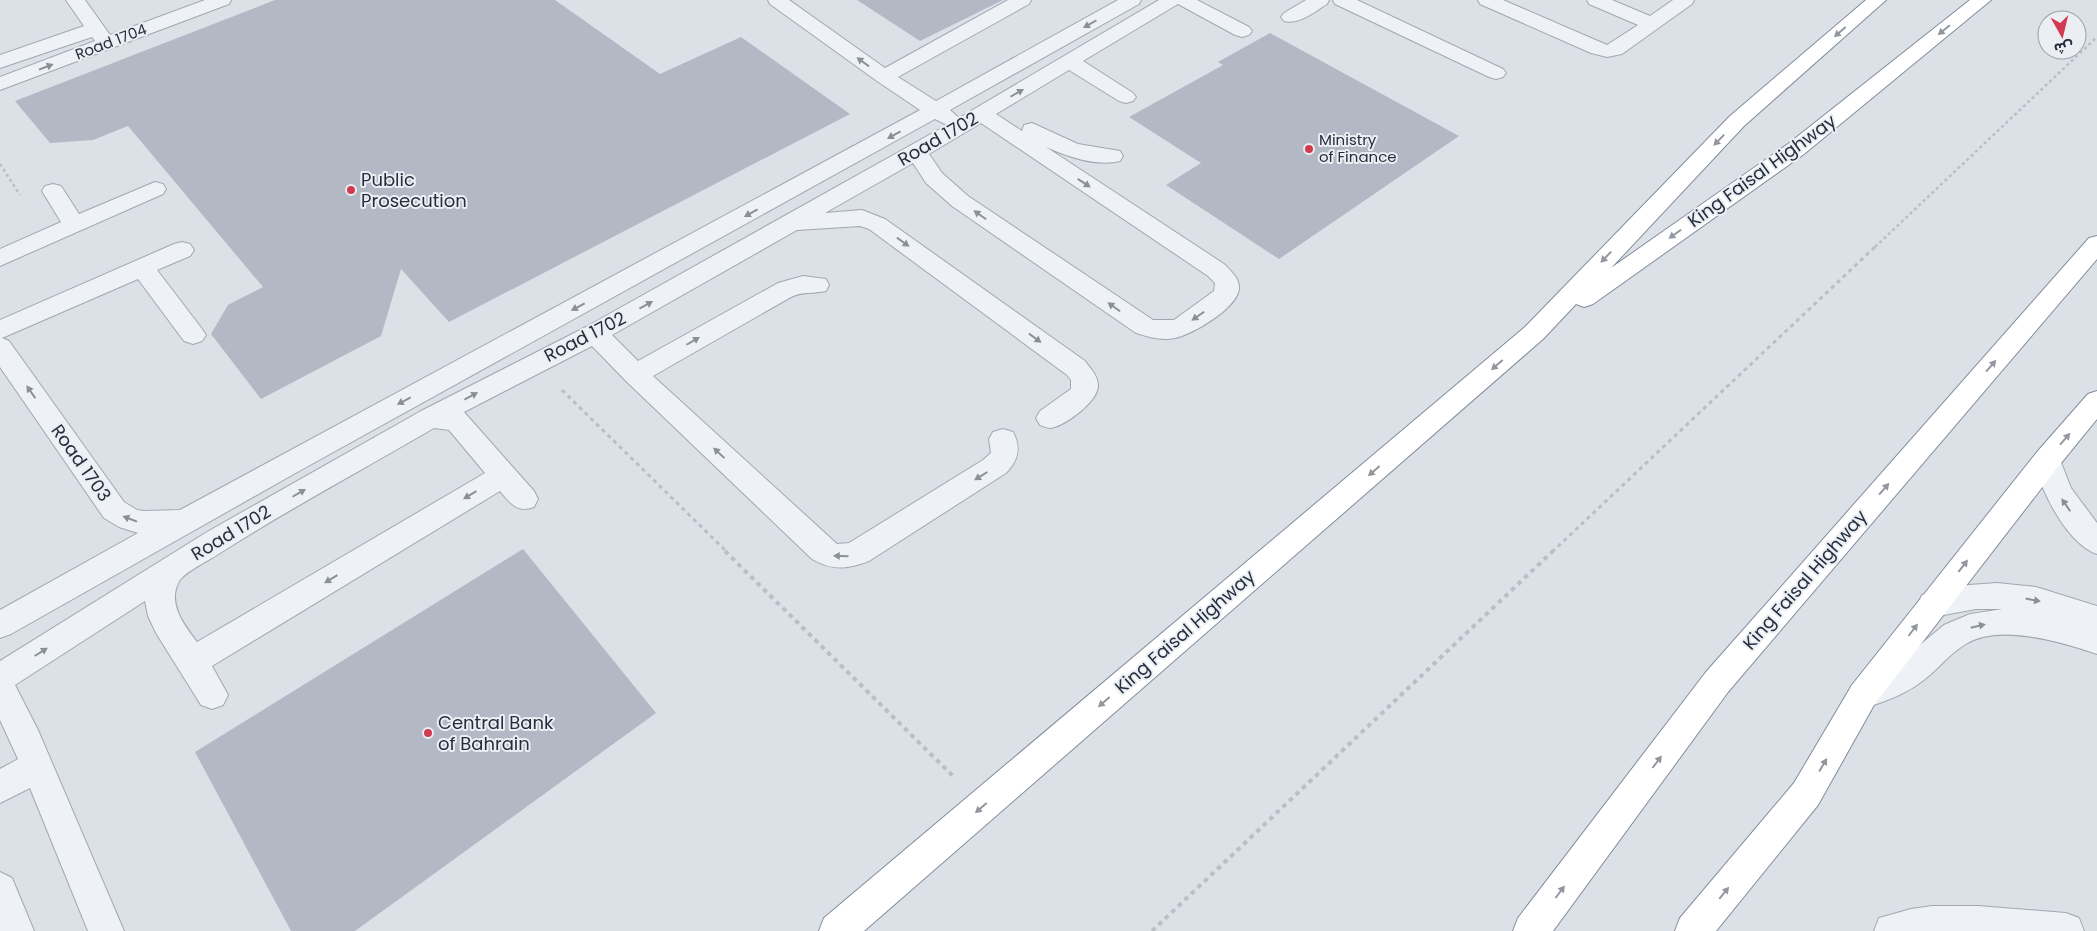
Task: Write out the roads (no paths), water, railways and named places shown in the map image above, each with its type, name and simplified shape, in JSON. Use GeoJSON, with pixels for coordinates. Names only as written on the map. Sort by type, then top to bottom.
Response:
{"type":"FeatureCollection","features":[{"type":"Feature","properties":{"kind":"highway","name":"King Faisal Highway"},"geometry":{"type":"LineString","coordinates":[[837,931],[1534,333],[1737,121],[1877,0]]}},
{"type":"Feature","properties":{"kind":"highway","name":"King Faisal Highway"},"geometry":{"type":"LineString","coordinates":[[1534,333],[1796,150],[1982,0]]}},
{"type":"Feature","properties":{"kind":"highway","name":"King Faisal Highway"},"geometry":{"type":"LineString","coordinates":[[1531,931],[1717,682],[2097,244]]}},
{"type":"Feature","properties":{"kind":"highway"},"geometry":{"type":"LineString","coordinates":[[1693,931],[1806,794],[1863,695],[2047,460],[2097,401]]}},
{"type":"Feature","properties":{"kind":"street","name":"Road 1704"},"geometry":{"type":"LineString","coordinates":[[75,0],[102,36]]}},
{"type":"Feature","properties":{"kind":"street","name":"Road 1704"},"geometry":{"type":"LineString","coordinates":[[0,84],[102,36],[172,0]]}},
{"type":"Feature","properties":{"kind":"street","name":"Road 1704"},"geometry":{"type":"LineString","coordinates":[[0,62],[102,36],[222,0]]}},
{"type":"Feature","properties":{"kind":"street"},"geometry":{"type":"LineString","coordinates":[[777,0],[884,77],[937,111],[979,116],[1070,149],[1112,156]]}},
{"type":"Feature","properties":{"kind":"street"},"geometry":{"type":"LineString","coordinates":[[884,77],[1022,0]]}},
{"type":"Feature","properties":{"kind":"street","name":"Road 1702"},"geometry":{"type":"LineString","coordinates":[[0,625],[194,515],[937,111],[1132,0]]}},
{"type":"Feature","properties":{"kind":"street","name":"Road 1702"},"geometry":{"type":"LineString","coordinates":[[0,678],[217,540],[430,418],[595,333],[917,152],[1172,0]]}},
{"type":"Feature","properties":{"kind":"street"},"geometry":{"type":"LineString","coordinates":[[1184,0],[1242,31]]}},
{"type":"Feature","properties":{"kind":"street"},"geometry":{"type":"LineString","coordinates":[[1291,18],[1320,0]]}},
{"type":"Feature","properties":{"kind":"street"},"geometry":{"type":"LineString","coordinates":[[1342,0],[1496,73]]}},
{"type":"Feature","properties":{"kind":"street"},"geometry":{"type":"LineString","coordinates":[[1487,0],[1598,49],[1607,51],[1615,50],[1685,0]]}},
{"type":"Feature","properties":{"kind":"street"},"geometry":{"type":"LineString","coordinates":[[1596,0],[1652,24]]}},
{"type":"Feature","properties":{"kind":"street"},"geometry":{"type":"LineString","coordinates":[[1070,62],[1126,97]]}},
{"type":"Feature","properties":{"kind":"street"},"geometry":{"type":"LineString","coordinates":[[917,152],[934,178],[960,201],[1145,327],[1156,330],[1180,328],[1226,294],[1227,285],[1224,277],[1216,270],[1053,162],[979,116]]}},
{"type":"Feature","properties":{"kind":"street"},"geometry":{"type":"LineString","coordinates":[[1053,162],[1070,149]]}},
{"type":"Feature","properties":{"kind":"street"},"geometry":{"type":"LineString","coordinates":[[0,258],[155,189]]}},
{"type":"Feature","properties":{"kind":"street"},"geometry":{"type":"LineString","coordinates":[[53,191],[74,225]]}},
{"type":"Feature","properties":{"kind":"street"},"geometry":{"type":"LineString","coordinates":[[789,224],[862,218],[877,224],[1076,368],[1086,381],[1086,389],[1082,396],[1049,418]]}},
{"type":"Feature","properties":{"kind":"street"},"geometry":{"type":"LineString","coordinates":[[0,330],[182,250]]}},
{"type":"Feature","properties":{"kind":"street"},"geometry":{"type":"LineString","coordinates":[[142,268],[194,335]]}},
{"type":"Feature","properties":{"kind":"street"},"geometry":{"type":"LineString","coordinates":[[635,374],[786,288],[803,284],[817,285]]}},
{"type":"Feature","properties":{"kind":"street"},"geometry":{"type":"LineString","coordinates":[[595,333],[635,374],[822,550],[838,558],[849,557],[859,552],[992,468],[1001,461],[1005,452],[1004,439]]}},
{"type":"Feature","properties":{"kind":"street","name":"Road 1703"},"geometry":{"type":"LineString","coordinates":[[0,347],[114,510],[126,519],[144,523],[176,521],[194,515]]}},
{"type":"Feature","properties":{"kind":"street"},"geometry":{"type":"LineString","coordinates":[[430,418],[456,420],[524,499]]}},
{"type":"Feature","properties":{"kind":"street"},"geometry":{"type":"LineString","coordinates":[[2047,460],[2051,479],[2062,499],[2076,521],[2097,542]]}},
{"type":"Feature","properties":{"kind":"street"},"geometry":{"type":"LineString","coordinates":[[192,661],[503,476]]}},
{"type":"Feature","properties":{"kind":"street"},"geometry":{"type":"LineString","coordinates":[[194,515],[217,540]]}},
{"type":"Feature","properties":{"kind":"street"},"geometry":{"type":"LineString","coordinates":[[170,570],[162,585],[161,608],[166,620],[212,695]]}},
{"type":"Feature","properties":{"kind":"street"},"geometry":{"type":"LineString","coordinates":[[1933,604],[1962,596],[1994,595],[2030,598],[2069,608],[2097,619]]}},
{"type":"Feature","properties":{"kind":"street"},"geometry":{"type":"LineString","coordinates":[[1863,695],[1908,675],[1955,633],[1975,626],[1997,623],[2020,623],[2064,630],[2097,640]]}},
{"type":"Feature","properties":{"kind":"street"},"geometry":{"type":"LineString","coordinates":[[0,688],[22,730],[106,931]]}},
{"type":"Feature","properties":{"kind":"street"},"geometry":{"type":"LineString","coordinates":[[0,787],[37,766]]}},
{"type":"Feature","properties":{"kind":"street"},"geometry":{"type":"LineString","coordinates":[[0,890],[16,931]]}},
{"type":"Feature","properties":{"kind":"street"},"geometry":{"type":"LineString","coordinates":[[1892,931],[1907,926],[1945,924],[2059,931]]}},
{"type":"Feature","properties":{"kind":"place","name":"Ministry of Finance"},"geometry":{"type":"Point","coordinates":[1309,149]}},
{"type":"Feature","properties":{"kind":"place","name":"Public Prosecution"},"geometry":{"type":"Point","coordinates":[351,190]}},
{"type":"Feature","properties":{"kind":"place","name":"Central Bank of Bahrain"},"geometry":{"type":"Point","coordinates":[428,733]}}]}
